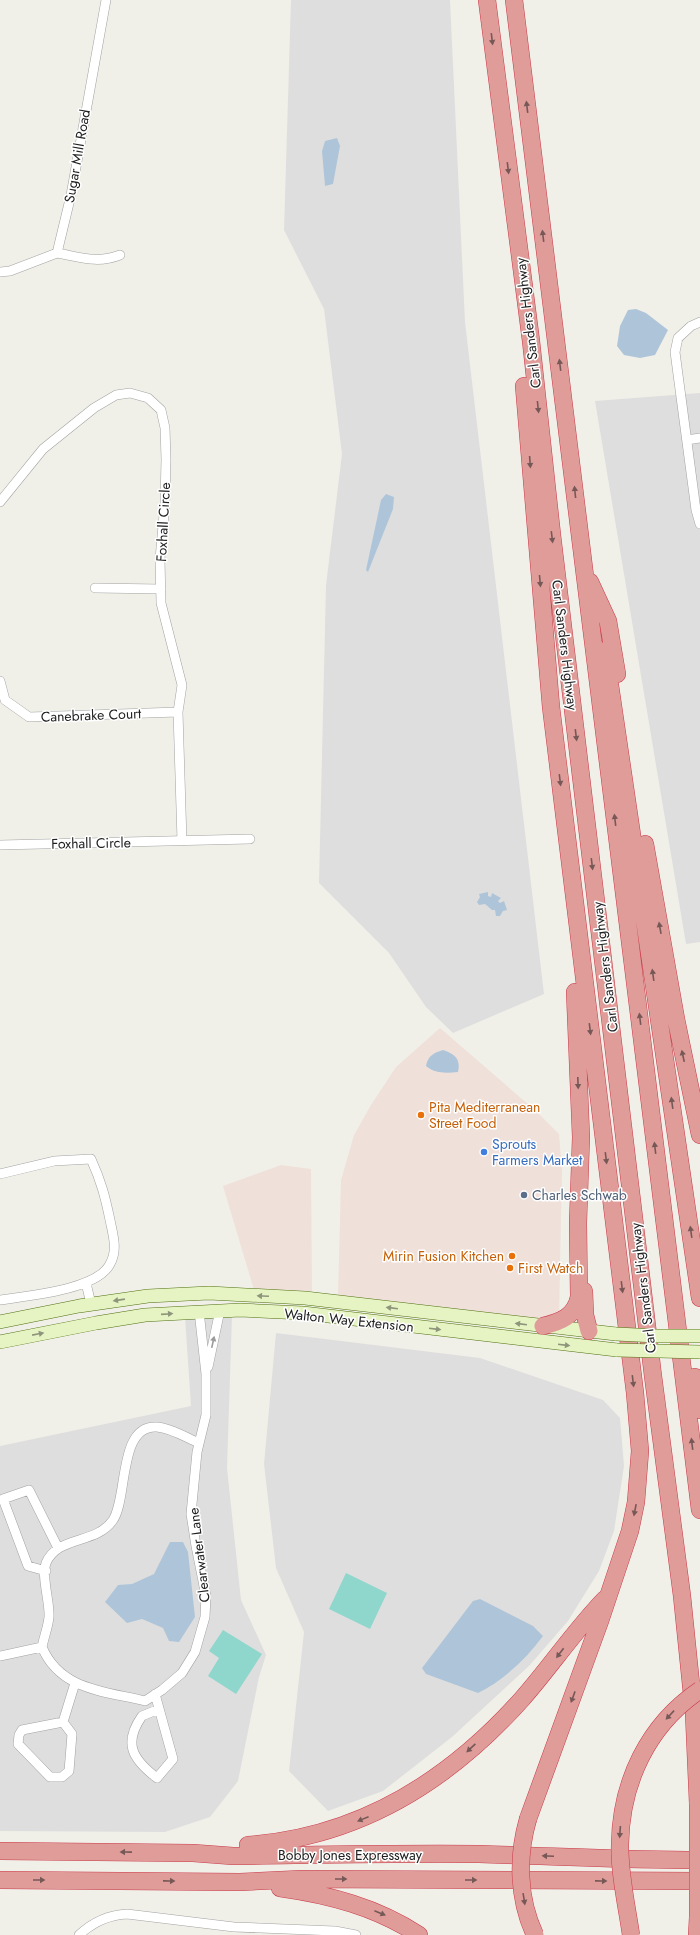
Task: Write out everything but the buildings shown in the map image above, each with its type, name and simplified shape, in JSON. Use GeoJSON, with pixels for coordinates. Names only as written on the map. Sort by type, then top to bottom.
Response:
{"type":"FeatureCollection","features":[{"type":"Feature","properties":{"kind":"highway","name":"Carl Sanders Highway"},"geometry":{"type":"LineString","coordinates":[[487,0],[531,341],[552,535],[652,1368],[682,1596],[692,1694],[698,1804],[697,1935]]}},
{"type":"Feature","properties":{"kind":"highway","name":"Carl Sanders Highway"},"geometry":{"type":"LineString","coordinates":[[514,0],[700,1510]]}},
{"type":"Feature","properties":{"kind":"highway"},"geometry":{"type":"LineString","coordinates":[[531,341],[524,381],[551,707],[640,1444],[636,1502],[630,1531],[610,1594],[528,1819],[522,1844],[521,1873],[524,1902],[535,1935]]}},
{"type":"Feature","properties":{"kind":"highway"},"geometry":{"type":"LineString","coordinates":[[583,568],[608,621],[676,1018],[700,1135]]}},
{"type":"Feature","properties":{"kind":"highway"},"geometry":{"type":"LineString","coordinates":[[592,642],[607,665],[700,1298]]}},
{"type":"Feature","properties":{"kind":"highway"},"geometry":{"type":"LineString","coordinates":[[575,907],[570,932],[575,1001],[581,1137],[580,1198],[584,1303],[589,1332]]}},
{"type":"Feature","properties":{"kind":"highway"},"geometry":{"type":"LineString","coordinates":[[658,1170],[674,1224],[700,1410]]}},
{"type":"Feature","properties":{"kind":"highway"},"geometry":{"type":"LineString","coordinates":[[543,1326],[562,1322],[571,1314],[578,1304],[580,1288],[578,1223],[580,1198]]}},
{"type":"Feature","properties":{"kind":"highway"},"geometry":{"type":"LineString","coordinates":[[193,1853],[233,1846],[275,1843],[303,1838],[346,1826],[372,1815],[408,1796],[454,1764],[515,1706],[546,1671],[583,1622],[610,1594]]}},
{"type":"Feature","properties":{"kind":"highway"},"geometry":{"type":"LineString","coordinates":[[631,1935],[620,1846],[622,1808],[626,1792],[641,1755],[655,1734],[674,1711],[700,1690]]}},
{"type":"Feature","properties":{"kind":"highway","name":"Bobby Jones Expressway"},"geometry":{"type":"LineString","coordinates":[[1,1851],[193,1853],[233,1856],[478,1854],[587,1857],[611,1860],[700,1860]]}},
{"type":"Feature","properties":{"kind":"highway"},"geometry":{"type":"LineString","coordinates":[[587,1857],[611,1854],[700,1851]]}},
{"type":"Feature","properties":{"kind":"highway","name":"Bobby Jones Expressway"},"geometry":{"type":"LineString","coordinates":[[0,1880],[240,1882],[302,1879],[700,1881]]}},
{"type":"Feature","properties":{"kind":"highway"},"geometry":{"type":"LineString","coordinates":[[240,1882],[319,1894],[347,1901],[387,1916],[418,1935]]}},
{"type":"Feature","properties":{"kind":"main road","name":"Walton Way Extension"},"geometry":{"type":"LineString","coordinates":[[0,1322],[91,1304],[148,1296],[209,1293],[334,1301],[589,1332],[657,1336],[700,1336]]}},
{"type":"Feature","properties":{"kind":"main road"},"geometry":{"type":"LineString","coordinates":[[330,1317],[334,1301]]}},
{"type":"Feature","properties":{"kind":"main road","name":"Walton Way Extension"},"geometry":{"type":"LineString","coordinates":[[0,1342],[117,1319],[199,1311],[248,1310],[330,1317],[596,1349],[700,1352]]}},
{"type":"Feature","properties":{"kind":"main road"},"geometry":{"type":"LineString","coordinates":[[589,1332],[596,1349]]}},
{"type":"Feature","properties":{"kind":"street","name":"Sugar Mill Road"},"geometry":{"type":"LineString","coordinates":[[57,253],[71,195],[106,0]]}},
{"type":"Feature","properties":{"kind":"street"},"geometry":{"type":"LineString","coordinates":[[0,272],[10,270],[57,253],[92,260],[108,260],[120,255]]}},
{"type":"Feature","properties":{"kind":"street"},"geometry":{"type":"LineString","coordinates":[[700,322],[691,326],[678,338],[675,352],[696,510],[700,524]]}},
{"type":"Feature","properties":{"kind":"street","name":"Foxhall Circle"},"geometry":{"type":"LineString","coordinates":[[0,502],[43,449],[94,408],[116,396],[130,393],[148,398],[161,410],[165,428],[165,503],[160,559],[161,603],[163,617],[174,651],[182,685],[178,712],[182,841]]}},
{"type":"Feature","properties":{"kind":"street"},"geometry":{"type":"LineString","coordinates":[[687,440],[700,438]]}},
{"type":"Feature","properties":{"kind":"street"},"geometry":{"type":"LineString","coordinates":[[96,588],[161,588]]}},
{"type":"Feature","properties":{"kind":"street","name":"Canebrake Court"},"geometry":{"type":"LineString","coordinates":[[0,681],[5,700],[19,712],[29,717],[178,712]]}},
{"type":"Feature","properties":{"kind":"street","name":"Foxhall Circle"},"geometry":{"type":"LineString","coordinates":[[0,845],[250,839]]}},
{"type":"Feature","properties":{"kind":"street"},"geometry":{"type":"LineString","coordinates":[[0,1174],[54,1161],[91,1159],[102,1183],[115,1245],[110,1266],[94,1280],[63,1290],[0,1300]]}},
{"type":"Feature","properties":{"kind":"street"},"geometry":{"type":"LineString","coordinates":[[86,1283],[91,1304]]}},
{"type":"Feature","properties":{"kind":"street"},"geometry":{"type":"LineString","coordinates":[[206,1374],[220,1310]]}},
{"type":"Feature","properties":{"kind":"street","name":"Clearwater Lane"},"geometry":{"type":"LineString","coordinates":[[42,1647],[48,1661],[62,1676],[75,1683],[144,1701],[182,1673],[195,1652],[205,1617],[206,1596],[191,1514],[199,1443],[206,1415],[206,1374],[199,1311]]}},
{"type":"Feature","properties":{"kind":"street"},"geometry":{"type":"LineString","coordinates":[[0,1656],[42,1647],[49,1619],[46,1564],[54,1551],[58,1548],[98,1534],[113,1520],[118,1506],[132,1441],[142,1430],[156,1427],[199,1443]]}},
{"type":"Feature","properties":{"kind":"street"},"geometry":{"type":"LineString","coordinates":[[46,1571],[28,1566],[3,1499],[29,1490],[58,1548]]}},
{"type":"Feature","properties":{"kind":"street"},"geometry":{"type":"LineString","coordinates":[[63,1722],[75,1683]]}},
{"type":"Feature","properties":{"kind":"street"},"geometry":{"type":"LineString","coordinates":[[155,1694],[173,1759],[157,1778],[133,1754],[131,1742],[137,1723],[142,1716],[159,1709]]}},
{"type":"Feature","properties":{"kind":"street"},"geometry":{"type":"LineString","coordinates":[[63,1722],[72,1734],[69,1771],[62,1777],[50,1777],[18,1744],[19,1735],[22,1730],[63,1722]]}},
{"type":"Feature","properties":{"kind":"street"},"geometry":{"type":"LineString","coordinates":[[79,1935],[99,1920],[112,1915],[127,1914],[234,1927],[335,1931],[356,1935]]}},
{"type":"Feature","properties":{"kind":"shaded area"},"geometry":{"type":"Polygon","coordinates":[[[291,0],[450,0],[465,322],[544,994],[453,1033],[426,1007],[389,953],[319,883],[326,585],[342,454],[324,309],[284,230],[291,0]]]}},
{"type":"Feature","properties":{"kind":"shaded area"},"geometry":{"type":"Polygon","coordinates":[[[337,138],[340,146],[333,184],[325,186],[322,151],[325,141],[337,138]]]}},
{"type":"Feature","properties":{"kind":"shaded area"},"geometry":{"type":"Polygon","coordinates":[[[636,309],[646,313],[668,330],[655,355],[640,358],[624,355],[617,346],[620,326],[628,310],[636,309]]]}},
{"type":"Feature","properties":{"kind":"shaded area"},"geometry":{"type":"Polygon","coordinates":[[[700,393],[700,942],[686,944],[595,401],[700,393]]]}},
{"type":"Feature","properties":{"kind":"shaded area"},"geometry":{"type":"Polygon","coordinates":[[[386,494],[394,497],[393,509],[368,572],[366,570],[381,500],[386,494]]]}},
{"type":"Feature","properties":{"kind":"shaded area"},"geometry":{"type":"Polygon","coordinates":[[[488,892],[488,896],[491,897],[492,893],[501,898],[498,901],[500,903],[504,901],[507,910],[503,911],[500,916],[496,916],[495,910],[492,910],[485,904],[479,905],[477,902],[480,897],[479,894],[488,892]]]}},
{"type":"Feature","properties":{"kind":"shaded area"},"geometry":{"type":"Polygon","coordinates":[[[440,1028],[537,1112],[559,1134],[562,1170],[559,1319],[548,1323],[338,1297],[341,1180],[354,1135],[371,1105],[396,1067],[440,1028]]]}},
{"type":"Feature","properties":{"kind":"shaded area"},"geometry":{"type":"Polygon","coordinates":[[[443,1050],[454,1055],[458,1060],[458,1072],[437,1072],[426,1066],[432,1055],[443,1050]]]}},
{"type":"Feature","properties":{"kind":"shaded area"},"geometry":{"type":"Polygon","coordinates":[[[281,1165],[311,1169],[312,1291],[254,1290],[223,1186],[281,1165]]]}},
{"type":"Feature","properties":{"kind":"shaded area"},"geometry":{"type":"Polygon","coordinates":[[[232,1316],[227,1468],[241,1600],[266,1655],[259,1677],[238,1781],[210,1817],[165,1832],[0,1831],[0,1446],[191,1406],[185,1317],[232,1316]]]}},
{"type":"Feature","properties":{"kind":"shaded area"},"geometry":{"type":"Polygon","coordinates":[[[276,1333],[480,1358],[603,1400],[620,1418],[624,1466],[614,1531],[599,1571],[568,1621],[529,1666],[452,1737],[383,1791],[328,1811],[289,1771],[304,1632],[276,1568],[264,1464],[276,1333]]]}},
{"type":"Feature","properties":{"kind":"shaded area"},"geometry":{"type":"Polygon","coordinates":[[[170,1542],[183,1542],[188,1552],[195,1617],[179,1642],[169,1641],[163,1628],[142,1619],[127,1623],[105,1602],[118,1585],[132,1584],[154,1574],[170,1542]]]}},
{"type":"Feature","properties":{"kind":"shaded area"},"geometry":{"type":"Polygon","coordinates":[[[346,1573],[387,1593],[370,1629],[329,1609],[346,1573]]]}},
{"type":"Feature","properties":{"kind":"shaded area"},"geometry":{"type":"Polygon","coordinates":[[[480,1599],[533,1626],[543,1636],[514,1668],[497,1682],[478,1693],[426,1674],[422,1668],[473,1601],[480,1599]]]}},
{"type":"Feature","properties":{"kind":"shaded area"},"geometry":{"type":"Polygon","coordinates":[[[223,1630],[262,1654],[236,1694],[208,1676],[219,1658],[209,1651],[223,1630]]]}},
{"type":"Feature","properties":{"kind":"place","name":"Pita Mediterranean Street Food"},"geometry":{"type":"Point","coordinates":[421,1115]}},
{"type":"Feature","properties":{"kind":"place","name":"Sprouts Farmers Market"},"geometry":{"type":"Point","coordinates":[484,1152]}},
{"type":"Feature","properties":{"kind":"place","name":"Charles Schwab"},"geometry":{"type":"Point","coordinates":[524,1195]}},
{"type":"Feature","properties":{"kind":"place","name":"Mirin Fusion Kitchen"},"geometry":{"type":"Point","coordinates":[512,1256]}},
{"type":"Feature","properties":{"kind":"place","name":"First Watch"},"geometry":{"type":"Point","coordinates":[510,1268]}}]}
